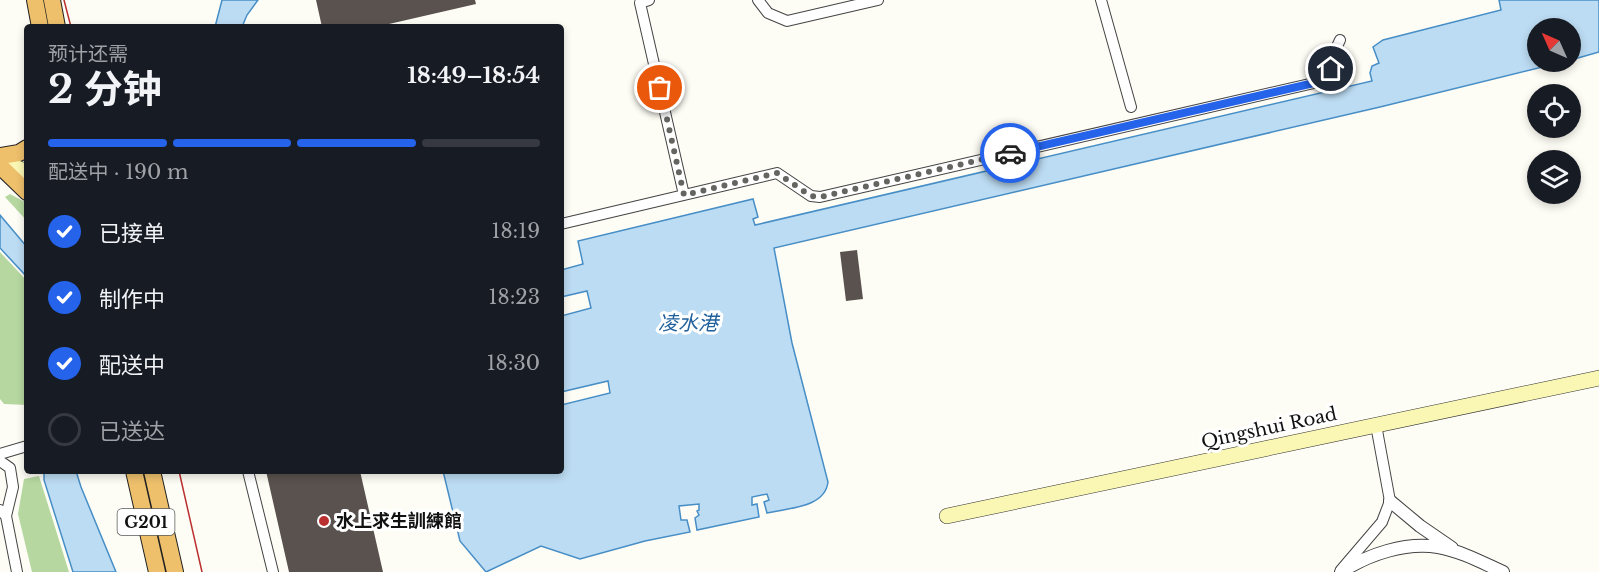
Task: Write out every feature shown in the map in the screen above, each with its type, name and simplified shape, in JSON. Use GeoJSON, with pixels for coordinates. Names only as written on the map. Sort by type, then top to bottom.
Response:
{"type":"FeatureCollection","features":[{"type":"Feature","properties":{"kind":"highway"},"geometry":{"type":"LineString","coordinates":[[35,0],[39,24]]}},
{"type":"Feature","properties":{"kind":"highway"},"geometry":{"type":"LineString","coordinates":[[52,0],[56,24]]}},
{"type":"Feature","properties":{"kind":"highway"},"geometry":{"type":"LineString","coordinates":[[0,156],[24,150]]}},
{"type":"Feature","properties":{"kind":"highway"},"geometry":{"type":"LineString","coordinates":[[0,166],[24,189]]}},
{"type":"Feature","properties":{"kind":"highway","name":"G201"},"geometry":{"type":"LineString","coordinates":[[135,474],[157,572]]}},
{"type":"Feature","properties":{"kind":"highway","name":"G201"},"geometry":{"type":"LineString","coordinates":[[153,474],[175,572]]}},
{"type":"Feature","properties":{"kind":"main road"},"geometry":{"type":"LineString","coordinates":[[0,161],[24,171]]}},
{"type":"Feature","properties":{"kind":"main road","name":"Qingshui Road"},"geometry":{"type":"LineString","coordinates":[[947,516],[1599,378]]}},
{"type":"Feature","properties":{"kind":"street"},"geometry":{"type":"LineString","coordinates":[[649,0],[640,3],[684,195]]}},
{"type":"Feature","properties":{"kind":"street"},"geometry":{"type":"LineString","coordinates":[[758,0],[768,13],[787,21],[878,0]]}},
{"type":"Feature","properties":{"kind":"street"},"geometry":{"type":"LineString","coordinates":[[1101,0],[1131,107]]}},
{"type":"Feature","properties":{"kind":"street"},"geometry":{"type":"LineString","coordinates":[[564,223],[777,173],[811,196],[820,197],[1327,80],[1333,55],[1340,40]]}},
{"type":"Feature","properties":{"kind":"street"},"geometry":{"type":"LineString","coordinates":[[1340,572],[1382,522],[1390,501],[1376,425]]}},
{"type":"Feature","properties":{"kind":"street"},"geometry":{"type":"LineString","coordinates":[[0,454],[24,448]]}},
{"type":"Feature","properties":{"kind":"street"},"geometry":{"type":"LineString","coordinates":[[0,461],[10,468],[13,487],[3,513],[17,572]]}},
{"type":"Feature","properties":{"kind":"street"},"geometry":{"type":"LineString","coordinates":[[249,474],[273,572]]}},
{"type":"Feature","properties":{"kind":"street"},"geometry":{"type":"LineString","coordinates":[[1390,501],[1464,555]]}},
{"type":"Feature","properties":{"kind":"street"},"geometry":{"type":"LineString","coordinates":[[1340,572],[1362,561],[1400,548],[1418,546],[1439,547],[1503,572]]}},
{"type":"Feature","properties":{"kind":"green space"},"geometry":{"type":"Polygon","coordinates":[[[10,194],[24,201],[24,218],[5,197],[10,194]]]}},
{"type":"Feature","properties":{"kind":"green space"},"geometry":{"type":"Polygon","coordinates":[[[0,252],[24,278],[24,405],[4,404],[0,399],[0,252]]]}},
{"type":"Feature","properties":{"kind":"green space"},"geometry":{"type":"Polygon","coordinates":[[[39,476],[69,572],[32,572],[18,514],[24,479],[39,476]]]}},
{"type":"Feature","properties":{"kind":"water"},"geometry":{"type":"Polygon","coordinates":[[[222,0],[258,0],[243,24],[216,24],[222,0]]]}},
{"type":"Feature","properties":{"kind":"water","name":"凌水港"},"geometry":{"type":"Polygon","coordinates":[[[1499,0],[1599,0],[1599,52],[1581,57],[1581,18],[1527,18],[1527,71],[774,248],[792,343],[828,482],[820,497],[795,508],[767,513],[764,502],[769,500],[767,494],[752,497],[752,505],[757,504],[759,517],[697,530],[695,518],[699,515],[697,511],[699,504],[679,506],[681,520],[687,520],[690,532],[645,541],[580,559],[541,546],[486,572],[460,541],[444,474],[564,474],[564,404],[610,393],[608,381],[564,391],[564,315],[591,308],[587,291],[564,296],[564,269],[583,264],[578,241],[753,199],[758,217],[753,219],[755,225],[1372,81],[1370,73],[1372,66],[1379,63],[1373,47],[1383,40],[1501,10],[1499,0]]]}},
{"type":"Feature","properties":{"kind":"water"},"geometry":{"type":"Polygon","coordinates":[[[0,215],[24,243],[24,274],[0,248],[0,215]]]}},
{"type":"Feature","properties":{"kind":"water"},"geometry":{"type":"Polygon","coordinates":[[[44,474],[77,474],[116,572],[73,572],[44,474]]]}},
{"type":"Feature","properties":{"kind":"building"},"geometry":{"type":"Polygon","coordinates":[[[316,0],[475,0],[476,4],[389,24],[321,24],[316,0]]]}},
{"type":"Feature","properties":{"kind":"building"},"geometry":{"type":"Polygon","coordinates":[[[857,250],[863,299],[846,301],[840,252],[857,250]]]}},
{"type":"Feature","properties":{"kind":"building","name":"水上求生訓練館"},"geometry":{"type":"Polygon","coordinates":[[[267,474],[361,474],[383,572],[289,572],[267,474]]]}},
{"type":"Feature","properties":{"kind":"tram line"},"geometry":{"type":"LineString","coordinates":[[64,0],[70,24]]}},
{"type":"Feature","properties":{"kind":"tram line"},"geometry":{"type":"LineString","coordinates":[[180,474],[202,572]]}},
{"type":"Feature","properties":{"kind":"way so far"},"geometry":{"type":"LineString","coordinates":[[660,88],[684,195],[777,173],[811,196],[820,197],[1010,153]]}},
{"type":"Feature","properties":{"kind":"place","name":"水上求生訓練館"},"geometry":{"type":"Point","coordinates":[324,521]}},
{"type":"Feature","properties":{"kind":"route"},"geometry":{"type":"LineString","coordinates":[[1010,153],[1327,80],[1331,69]]}}]}
